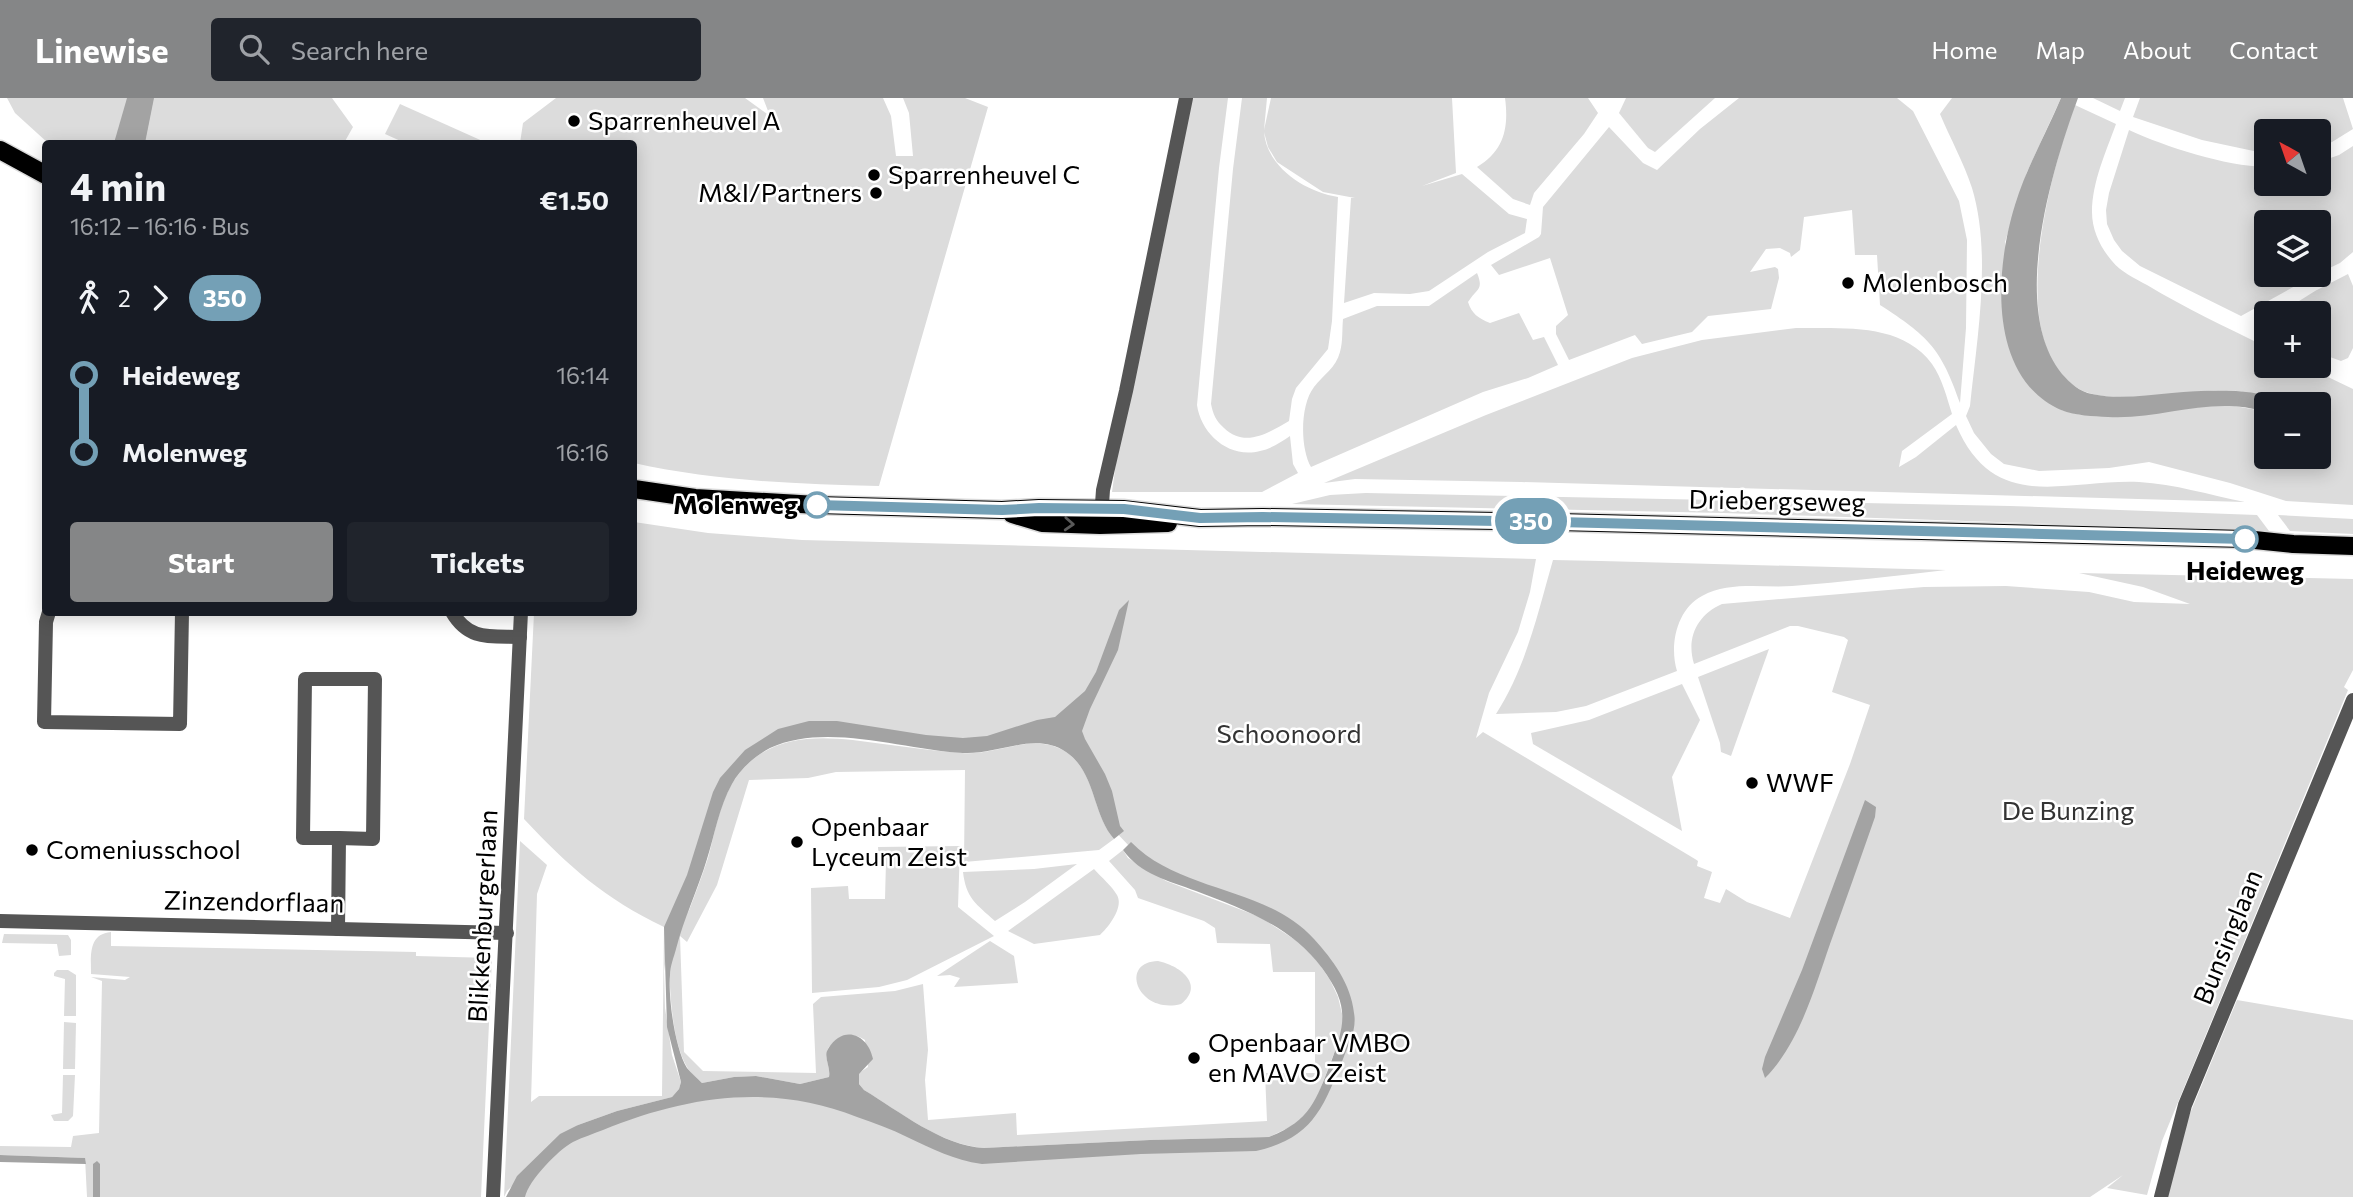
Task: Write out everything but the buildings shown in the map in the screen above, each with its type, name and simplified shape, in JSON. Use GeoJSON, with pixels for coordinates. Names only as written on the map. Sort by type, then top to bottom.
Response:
{"type":"FeatureCollection","features":[{"type":"Feature","properties":{"kind":"main road"},"geometry":{"type":"LineString","coordinates":[[0,150],[42,173]]}},
{"type":"Feature","properties":{"kind":"main road","name":"Driebergseweg"},"geometry":{"type":"LineString","coordinates":[[637,489],[722,500],[1002,510],[1042,523],[1101,517],[1161,524],[1200,518],[1263,517],[1558,522],[2245,539],[2353,546]]}},
{"type":"Feature","properties":{"kind":"street"},"geometry":{"type":"LineString","coordinates":[[1101,517],[1103,489],[1126,391],[1186,98]]}},
{"type":"Feature","properties":{"kind":"street"},"geometry":{"type":"LineString","coordinates":[[48,616],[44,722],[180,724],[182,616]]}},
{"type":"Feature","properties":{"kind":"street"},"geometry":{"type":"LineString","coordinates":[[455,616],[464,630],[474,634],[520,637]]}},
{"type":"Feature","properties":{"kind":"street","name":"Blikkenburgerlaan"},"geometry":{"type":"LineString","coordinates":[[493,1197],[521,616]]}},
{"type":"Feature","properties":{"kind":"street"},"geometry":{"type":"LineString","coordinates":[[305,678],[375,679],[373,839],[339,838],[303,838],[305,678]]}},
{"type":"Feature","properties":{"kind":"street","name":"Bunsinglaan"},"geometry":{"type":"LineString","coordinates":[[2161,1197],[2185,1105],[2353,700]]}},
{"type":"Feature","properties":{"kind":"street"},"geometry":{"type":"LineString","coordinates":[[338,929],[339,838]]}},
{"type":"Feature","properties":{"kind":"street","name":"Zinzendorflaan"},"geometry":{"type":"LineString","coordinates":[[0,920],[507,933]]}},
{"type":"Feature","properties":{"kind":"green space"},"geometry":{"type":"Polygon","coordinates":[[[7,98],[332,98],[353,127],[346,140],[45,140],[15,113],[7,98]]]}},
{"type":"Feature","properties":{"kind":"green space"},"geometry":{"type":"Polygon","coordinates":[[[556,98],[745,98],[770,116],[763,98],[883,98],[891,116],[896,156],[913,156],[909,113],[903,98],[965,98],[988,107],[879,486],[725,478],[637,464],[637,140],[520,140],[523,123],[556,98]]]}},
{"type":"Feature","properties":{"kind":"green space"},"geometry":{"type":"Polygon","coordinates":[[[1189,98],[1228,98],[1197,405],[1200,416],[1204,426],[1218,442],[1238,451],[1249,453],[1264,450],[1290,436],[1293,464],[1298,473],[1262,492],[1112,492],[1119,440],[1189,98]]]}},
{"type":"Feature","properties":{"kind":"green space"},"geometry":{"type":"Polygon","coordinates":[[[1242,98],[1267,98],[1264,130],[1271,98],[1452,98],[1456,173],[1422,186],[1462,174],[1509,214],[1527,219],[1525,233],[1488,252],[1429,291],[1410,294],[1374,293],[1344,303],[1351,198],[1355,198],[1323,192],[1277,162],[1268,147],[1264,132],[1267,145],[1272,157],[1290,176],[1313,190],[1338,197],[1332,321],[1328,349],[1296,388],[1289,421],[1265,434],[1248,438],[1232,434],[1224,428],[1215,417],[1211,404],[1242,98]]]}},
{"type":"Feature","properties":{"kind":"green space"},"geometry":{"type":"Polygon","coordinates":[[[1505,98],[1588,98],[1598,113],[1584,134],[1534,193],[1530,205],[1513,199],[1477,167],[1493,154],[1503,138],[1505,98]]]}},
{"type":"Feature","properties":{"kind":"green space"},"geometry":{"type":"Polygon","coordinates":[[[1626,98],[1715,98],[1655,152],[1648,148],[1619,113],[1626,98]]]}},
{"type":"Feature","properties":{"kind":"green space"},"geometry":{"type":"Polygon","coordinates":[[[1739,98],[1897,98],[1913,111],[1959,201],[1967,240],[1966,328],[1960,403],[1946,369],[1931,345],[1880,305],[1877,255],[1855,255],[1852,210],[1804,217],[1800,250],[1791,257],[1790,253],[1780,248],[1766,249],[1750,272],[1775,267],[1778,269],[1779,278],[1771,309],[1708,316],[1692,332],[1642,344],[1635,335],[1569,360],[1556,334],[1556,326],[1568,315],[1550,258],[1499,275],[1491,265],[1539,237],[1543,207],[1609,127],[1643,163],[1657,170],[1700,129],[1739,98]]]}},
{"type":"Feature","properties":{"kind":"green space"},"geometry":{"type":"Polygon","coordinates":[[[1952,98],[2061,98],[2027,172],[2005,242],[2030,387],[2061,410],[2081,415],[2126,416],[2223,404],[2254,409],[2254,469],[2331,469],[2331,392],[2254,392],[2254,395],[2224,390],[2111,397],[2081,390],[2057,368],[2043,337],[2038,298],[2039,256],[2045,212],[2075,105],[2116,124],[2097,178],[2092,212],[2098,238],[2116,265],[2176,302],[2254,341],[2254,378],[2330,378],[2353,389],[2353,505],[2286,501],[2149,462],[2109,468],[2039,471],[2004,464],[1991,454],[1974,433],[1966,416],[1970,406],[1981,296],[1978,214],[1972,188],[1940,114],[1952,98]]]}},
{"type":"Feature","properties":{"kind":"green space"},"geometry":{"type":"Polygon","coordinates":[[[2093,98],[2125,98],[2120,111],[2093,98]]]}},
{"type":"Feature","properties":{"kind":"green space"},"geometry":{"type":"Polygon","coordinates":[[[2140,98],[2343,98],[2353,129],[2331,142],[2331,119],[2254,119],[2254,151],[2202,140],[2133,117],[2140,98]]]}},
{"type":"Feature","properties":{"kind":"green space"},"geometry":{"type":"Polygon","coordinates":[[[400,104],[480,140],[398,140],[385,134],[400,104]]]}},
{"type":"Feature","properties":{"kind":"green space"},"geometry":{"type":"Polygon","coordinates":[[[2129,130],[2196,154],[2254,166],[2254,196],[2331,196],[2331,158],[2353,146],[2353,252],[2331,267],[2331,210],[2254,210],[2254,287],[2293,287],[2268,301],[2254,301],[2254,309],[2241,316],[2140,266],[2122,251],[2107,224],[2109,193],[2129,130]]]}},
{"type":"Feature","properties":{"kind":"green space"},"geometry":{"type":"Polygon","coordinates":[[[1477,273],[1480,286],[1468,302],[1474,313],[1490,323],[1519,313],[1533,340],[1544,337],[1558,365],[1483,392],[1311,467],[1303,438],[1306,404],[1314,387],[1338,358],[1342,344],[1343,319],[1377,306],[1429,306],[1477,273]]]}},
{"type":"Feature","properties":{"kind":"green space"},"geometry":{"type":"Polygon","coordinates":[[[2348,274],[2353,286],[2353,348],[2348,358],[2341,361],[2331,357],[2331,301],[2299,301],[2323,287],[2331,287],[2331,283],[2348,274]]]}},
{"type":"Feature","properties":{"kind":"green space"},"geometry":{"type":"Polygon","coordinates":[[[1796,328],[1851,329],[1887,334],[1919,350],[1932,364],[1952,414],[1902,451],[1899,467],[1956,425],[1972,453],[1990,471],[2011,482],[2034,486],[2152,483],[2245,502],[1521,482],[1355,479],[1324,483],[1632,358],[1702,340],[1796,328]]]}},
{"type":"Feature","properties":{"kind":"green space"},"geometry":{"type":"Polygon","coordinates":[[[1366,493],[2010,506],[2257,515],[2269,531],[1723,513],[1292,504],[1330,495],[1366,493]]]}},
{"type":"Feature","properties":{"kind":"green space"},"geometry":{"type":"Polygon","coordinates":[[[2278,515],[2353,519],[2353,534],[2290,531],[2278,515]]]}},
{"type":"Feature","properties":{"kind":"green space"},"geometry":{"type":"Polygon","coordinates":[[[637,522],[708,533],[802,540],[1536,559],[1518,632],[1489,693],[1476,738],[1483,732],[1698,861],[1697,866],[1712,872],[1704,898],[1720,903],[1726,889],[1747,902],[1790,918],[1870,705],[1832,692],[1848,640],[1798,626],[1790,626],[1694,664],[1691,645],[1693,636],[1700,621],[1713,609],[1722,604],[1924,587],[2006,586],[2089,592],[2134,602],[2190,604],[2143,587],[2079,573],[2353,579],[2353,670],[2344,687],[2348,690],[2162,1141],[2147,1195],[2107,1188],[2123,1175],[2090,1197],[512,1197],[575,1136],[691,1094],[812,1091],[957,1152],[1261,1143],[1295,1132],[1311,1115],[1350,1029],[1345,996],[1321,956],[1289,928],[1148,866],[1112,828],[1081,753],[1051,726],[969,743],[816,729],[760,746],[720,792],[688,913],[708,858],[721,809],[733,782],[747,765],[763,752],[800,740],[841,739],[962,753],[1028,744],[1053,746],[1076,760],[1083,770],[1101,817],[1114,839],[1099,850],[964,862],[965,770],[836,772],[808,778],[749,780],[717,885],[687,942],[680,936],[684,1052],[703,1071],[816,1073],[813,1004],[821,997],[895,991],[923,984],[928,1050],[925,1080],[928,1120],[1016,1113],[1017,1135],[1267,1121],[1265,1073],[1315,1073],[1315,972],[1273,972],[1270,944],[1217,943],[1215,928],[1204,921],[1138,898],[1135,890],[1109,861],[1123,850],[1128,858],[1166,881],[1260,917],[1303,945],[1330,980],[1338,997],[1344,1022],[1341,1035],[1311,1109],[1294,1125],[1269,1137],[984,1148],[968,1146],[921,1126],[864,1090],[859,1084],[859,1073],[868,1067],[865,1040],[852,1035],[841,1037],[828,1048],[829,1077],[800,1084],[756,1076],[702,1083],[687,1067],[677,1039],[668,942],[664,971],[665,1008],[672,1055],[681,1082],[679,1089],[672,1097],[617,1111],[578,1125],[507,1191],[504,1197],[520,841],[547,865],[537,894],[531,1102],[539,1096],[662,1096],[664,927],[623,905],[588,880],[524,819],[534,616],[637,616],[637,522]]]}},
{"type":"Feature","properties":{"kind":"green space"},"geometry":{"type":"Polygon","coordinates":[[[1553,560],[1946,570],[1850,581],[1734,587],[1712,591],[1693,602],[1681,619],[1674,650],[1677,671],[1586,706],[1556,712],[1496,714],[1523,659],[1553,560]]]}},
{"type":"Feature","properties":{"kind":"green space"},"geometry":{"type":"Polygon","coordinates":[[[1769,649],[1731,756],[1721,752],[1698,677],[1769,649]]]}},
{"type":"Feature","properties":{"kind":"green space"},"geometry":{"type":"Polygon","coordinates":[[[1682,684],[1700,720],[1672,777],[1682,831],[1533,744],[1531,733],[1589,720],[1682,684]]]}},
{"type":"Feature","properties":{"kind":"green space"},"geometry":{"type":"Polygon","coordinates":[[[960,846],[958,907],[994,936],[907,980],[879,987],[812,993],[811,888],[848,886],[849,899],[885,899],[886,861],[879,861],[878,847],[960,846]]]}},
{"type":"Feature","properties":{"kind":"green space"},"geometry":{"type":"Polygon","coordinates":[[[1077,864],[995,921],[969,894],[963,872],[1034,869],[1077,864]]]}},
{"type":"Feature","properties":{"kind":"green space"},"geometry":{"type":"Polygon","coordinates":[[[1094,869],[1119,900],[1114,916],[1100,935],[1034,944],[1008,931],[1094,869]]]}},
{"type":"Feature","properties":{"kind":"green space"},"geometry":{"type":"Polygon","coordinates":[[[111,932],[111,946],[416,952],[416,956],[492,958],[481,1197],[87,1197],[85,1158],[0,1155],[0,1146],[71,1147],[73,1136],[99,1133],[102,981],[91,977],[125,980],[130,977],[91,974],[92,947],[98,937],[111,932]]]}},
{"type":"Feature","properties":{"kind":"green space"},"geometry":{"type":"Polygon","coordinates":[[[4,934],[68,935],[71,940],[71,955],[59,956],[57,944],[2,943],[4,934]]]}},
{"type":"Feature","properties":{"kind":"green space"},"geometry":{"type":"Polygon","coordinates":[[[990,941],[1014,956],[1018,983],[954,987],[960,978],[950,975],[937,976],[990,941]]]}},
{"type":"Feature","properties":{"kind":"green space"},"geometry":{"type":"Polygon","coordinates":[[[1158,961],[1181,971],[1190,983],[1188,997],[1181,1004],[1166,1005],[1154,1002],[1138,987],[1136,978],[1139,970],[1146,964],[1158,961]]]}},
{"type":"Feature","properties":{"kind":"green space"},"geometry":{"type":"Polygon","coordinates":[[[57,970],[68,970],[76,975],[76,1016],[64,1016],[65,979],[54,976],[57,970]]]}},
{"type":"Feature","properties":{"kind":"green space"},"geometry":{"type":"Polygon","coordinates":[[[2237,1000],[2353,1020],[2353,1197],[2165,1197],[2184,1128],[2237,1000]]]}},
{"type":"Feature","properties":{"kind":"green space"},"geometry":{"type":"Polygon","coordinates":[[[64,1022],[76,1023],[75,1069],[63,1069],[64,1022]]]}},
{"type":"Feature","properties":{"kind":"green space"},"geometry":{"type":"Polygon","coordinates":[[[63,1075],[75,1075],[73,1116],[68,1121],[54,1121],[51,1115],[62,1113],[63,1075]]]}},
{"type":"Feature","properties":{"kind":"shaded area"},"geometry":{"type":"Polygon","coordinates":[[[127,98],[154,98],[146,140],[115,140],[127,98]]]}},
{"type":"Feature","properties":{"kind":"shaded area"},"geometry":{"type":"Polygon","coordinates":[[[2061,98],[2078,98],[2048,199],[2040,238],[2037,277],[2038,313],[2046,346],[2062,374],[2079,389],[2102,396],[2228,391],[2254,393],[2254,409],[2206,407],[2108,417],[2061,410],[2037,394],[2020,373],[2009,348],[2001,289],[2008,231],[2030,164],[2061,98]]]}},
{"type":"Feature","properties":{"kind":"shaded area"},"geometry":{"type":"Polygon","coordinates":[[[1129,600],[1118,650],[1082,731],[1105,774],[1120,826],[1124,831],[1114,839],[1101,818],[1089,782],[1076,760],[1054,746],[1029,744],[963,753],[840,737],[816,737],[770,748],[753,759],[735,778],[720,811],[679,937],[671,968],[670,985],[671,1009],[679,1049],[687,1068],[702,1083],[756,1076],[800,1084],[829,1077],[826,1055],[828,1049],[841,1036],[854,1035],[866,1043],[873,1059],[859,1074],[859,1084],[864,1090],[937,1134],[968,1146],[984,1148],[1269,1137],[1283,1131],[1310,1108],[1340,1036],[1341,1003],[1331,981],[1310,953],[1281,930],[1248,912],[1146,871],[1123,850],[1131,842],[1151,859],[1174,871],[1248,898],[1294,922],[1314,939],[1340,973],[1352,1002],[1355,1019],[1353,1031],[1322,1106],[1303,1129],[1291,1138],[1256,1151],[1141,1154],[982,1164],[952,1157],[882,1126],[825,1106],[761,1097],[729,1098],[666,1109],[577,1140],[545,1166],[532,1182],[525,1197],[506,1197],[517,1176],[560,1134],[617,1111],[672,1097],[679,1089],[681,1082],[667,1027],[664,927],[687,875],[713,792],[720,778],[745,750],[778,729],[809,721],[837,721],[963,738],[987,736],[1055,717],[1085,691],[1096,672],[1119,610],[1129,600]]]}},
{"type":"Feature","properties":{"kind":"shaded area"},"geometry":{"type":"Polygon","coordinates":[[[1865,800],[1876,807],[1875,817],[1818,980],[1796,1033],[1765,1078],[1762,1069],[1765,1057],[1802,970],[1865,800]]]}},
{"type":"Feature","properties":{"kind":"shaded area"},"geometry":{"type":"Polygon","coordinates":[[[0,1155],[85,1158],[86,1164],[0,1162],[0,1155]]]}},
{"type":"Feature","properties":{"kind":"shaded area"},"geometry":{"type":"Polygon","coordinates":[[[97,1161],[100,1164],[100,1197],[93,1197],[93,1164],[97,1161]]]}},
{"type":"Feature","properties":{"kind":"bus line","name":"350"},"geometry":{"type":"LineString","coordinates":[[817,505],[1002,510],[1124,509],[1200,518],[1558,522],[2245,539]]}},
{"type":"Feature","properties":{"kind":"place","name":"Sparrenheuvel A"},"geometry":{"type":"Point","coordinates":[574,121]}},
{"type":"Feature","properties":{"kind":"place","name":"Sparrenheuvel C"},"geometry":{"type":"Point","coordinates":[874,175]}},
{"type":"Feature","properties":{"kind":"place","name":"M&I/Partners"},"geometry":{"type":"Point","coordinates":[876,193]}},
{"type":"Feature","properties":{"kind":"place","name":"Molenbosch"},"geometry":{"type":"Point","coordinates":[1848,283]}},
{"type":"Feature","properties":{"kind":"place","name":"Molenweg"},"geometry":{"type":"Point","coordinates":[817,505]}},
{"type":"Feature","properties":{"kind":"place","name":"Heideweg"},"geometry":{"type":"Point","coordinates":[2245,539]}},
{"type":"Feature","properties":{"kind":"place","name":"WWF"},"geometry":{"type":"Point","coordinates":[1752,783]}},
{"type":"Feature","properties":{"kind":"place","name":"Openbaar Lyceum Zeist"},"geometry":{"type":"Point","coordinates":[797,842]}},
{"type":"Feature","properties":{"kind":"place","name":"Comeniusschool"},"geometry":{"type":"Point","coordinates":[32,850]}},
{"type":"Feature","properties":{"kind":"place","name":"Openbaar VMBO en MAVO Zeist"},"geometry":{"type":"Point","coordinates":[1194,1058]}},
{"type":"Feature","properties":{"kind":"park label","name":"Schoonoord"},"geometry":{"type":"Point","coordinates":[1289,734]}},
{"type":"Feature","properties":{"kind":"park label","name":"De Bunzing"},"geometry":{"type":"Point","coordinates":[2068,811]}}]}
